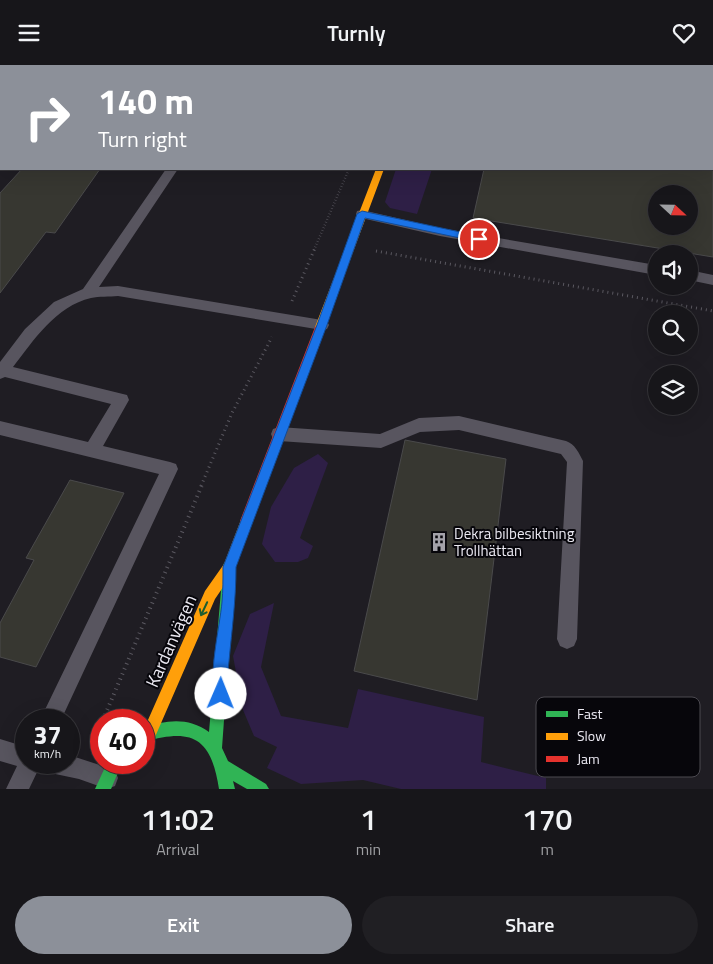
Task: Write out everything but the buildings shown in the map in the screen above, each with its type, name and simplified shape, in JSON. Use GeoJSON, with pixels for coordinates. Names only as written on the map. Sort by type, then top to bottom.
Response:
{"type":"FeatureCollection","features":[{"type":"Feature","properties":{"kind":"street","name":"Kardanvägen"},"geometry":{"type":"LineString","coordinates":[[155,716],[210,595],[229,567],[322,325],[349,246],[380,170]]}},
{"type":"Feature","properties":{"kind":"street","name":"Kardanvägen"},"geometry":{"type":"LineString","coordinates":[[215,746],[220,710],[221,663],[229,600],[229,567]]}},
{"type":"Feature","properties":{"kind":"street"},"geometry":{"type":"LineString","coordinates":[[155,731],[166,727],[188,729],[207,739],[215,746],[226,769],[228,789]]}},
{"type":"Feature","properties":{"kind":"street"},"geometry":{"type":"LineString","coordinates":[[226,769],[261,789]]}},
{"type":"Feature","properties":{"kind":"lane"},"geometry":{"type":"LineString","coordinates":[[88,293],[171,170]]}},
{"type":"Feature","properties":{"kind":"lane"},"geometry":{"type":"LineString","coordinates":[[362,214],[440,232],[648,269]]}},
{"type":"Feature","properties":{"kind":"lane"},"geometry":{"type":"LineString","coordinates":[[698,277],[713,280]]}},
{"type":"Feature","properties":{"kind":"lane"},"geometry":{"type":"LineString","coordinates":[[92,450],[121,400],[1,371],[30,333],[59,305],[88,293],[118,291],[322,325]]}},
{"type":"Feature","properties":{"kind":"lane"},"geometry":{"type":"LineString","coordinates":[[279,433],[381,441],[419,425],[459,423],[566,448],[575,461],[567,639]]}},
{"type":"Feature","properties":{"kind":"lane"},"geometry":{"type":"LineString","coordinates":[[0,427],[170,469],[55,709]]}},
{"type":"Feature","properties":{"kind":"lane"},"geometry":{"type":"LineString","coordinates":[[0,750],[15,755]]}},
{"type":"Feature","properties":{"kind":"lane"},"geometry":{"type":"LineString","coordinates":[[80,768],[109,776]]}},
{"type":"Feature","properties":{"kind":"lane"},"geometry":{"type":"LineString","coordinates":[[17,789],[24,774]]}},
{"type":"Feature","properties":{"kind":"path"},"geometry":{"type":"LineString","coordinates":[[108,709],[232,413],[296,295],[349,170]]}},
{"type":"Feature","properties":{"kind":"path"},"geometry":{"type":"LineString","coordinates":[[318,241],[713,311]]}},
{"type":"Feature","properties":{"kind":"shaded area"},"geometry":{"type":"Polygon","coordinates":[[[396,170],[432,170],[417,214],[390,208],[385,202],[396,170]]]}},
{"type":"Feature","properties":{"kind":"shaded area"},"geometry":{"type":"Polygon","coordinates":[[[318,454],[328,463],[300,538],[313,546],[308,558],[298,562],[275,562],[262,544],[271,507],[294,468],[318,454]]]}},
{"type":"Feature","properties":{"kind":"shaded area"},"geometry":{"type":"Polygon","coordinates":[[[274,603],[261,667],[281,716],[348,728],[358,689],[484,717],[481,762],[546,778],[546,789],[401,789],[363,780],[301,784],[267,768],[277,747],[254,736],[243,710],[233,656],[250,614],[274,603]]]}},
{"type":"Feature","properties":{"kind":"traffic: fast"},"geometry":{"type":"LineString","coordinates":[[215,746],[229,567]]}},
{"type":"Feature","properties":{"kind":"traffic: fast"},"geometry":{"type":"LineString","coordinates":[[155,731],[177,728],[190,730],[202,736],[219,757],[227,789]]}},
{"type":"Feature","properties":{"kind":"traffic: fast"},"geometry":{"type":"LineString","coordinates":[[226,768],[261,789]]}},
{"type":"Feature","properties":{"kind":"traffic: fast"},"geometry":{"type":"LineString","coordinates":[[103,789],[110,774]]}},
{"type":"Feature","properties":{"kind":"traffic: slow"},"geometry":{"type":"LineString","coordinates":[[320,327],[380,170]]}},
{"type":"Feature","properties":{"kind":"traffic: slow"},"geometry":{"type":"LineString","coordinates":[[155,721],[210,595],[229,567],[246,521]]}},
{"type":"Feature","properties":{"kind":"traffic: jam"},"geometry":{"type":"LineString","coordinates":[[246,521],[320,327]]}},
{"type":"Feature","properties":{"kind":"place","name":"Dekra bilbesiktning Trollhättan"},"geometry":{"type":"Point","coordinates":[439,542]}},
{"type":"Feature","properties":{"kind":"route"},"geometry":{"type":"LineString","coordinates":[[221,694],[221,663],[229,600],[229,567],[322,325],[362,214],[479,239]]}}]}
